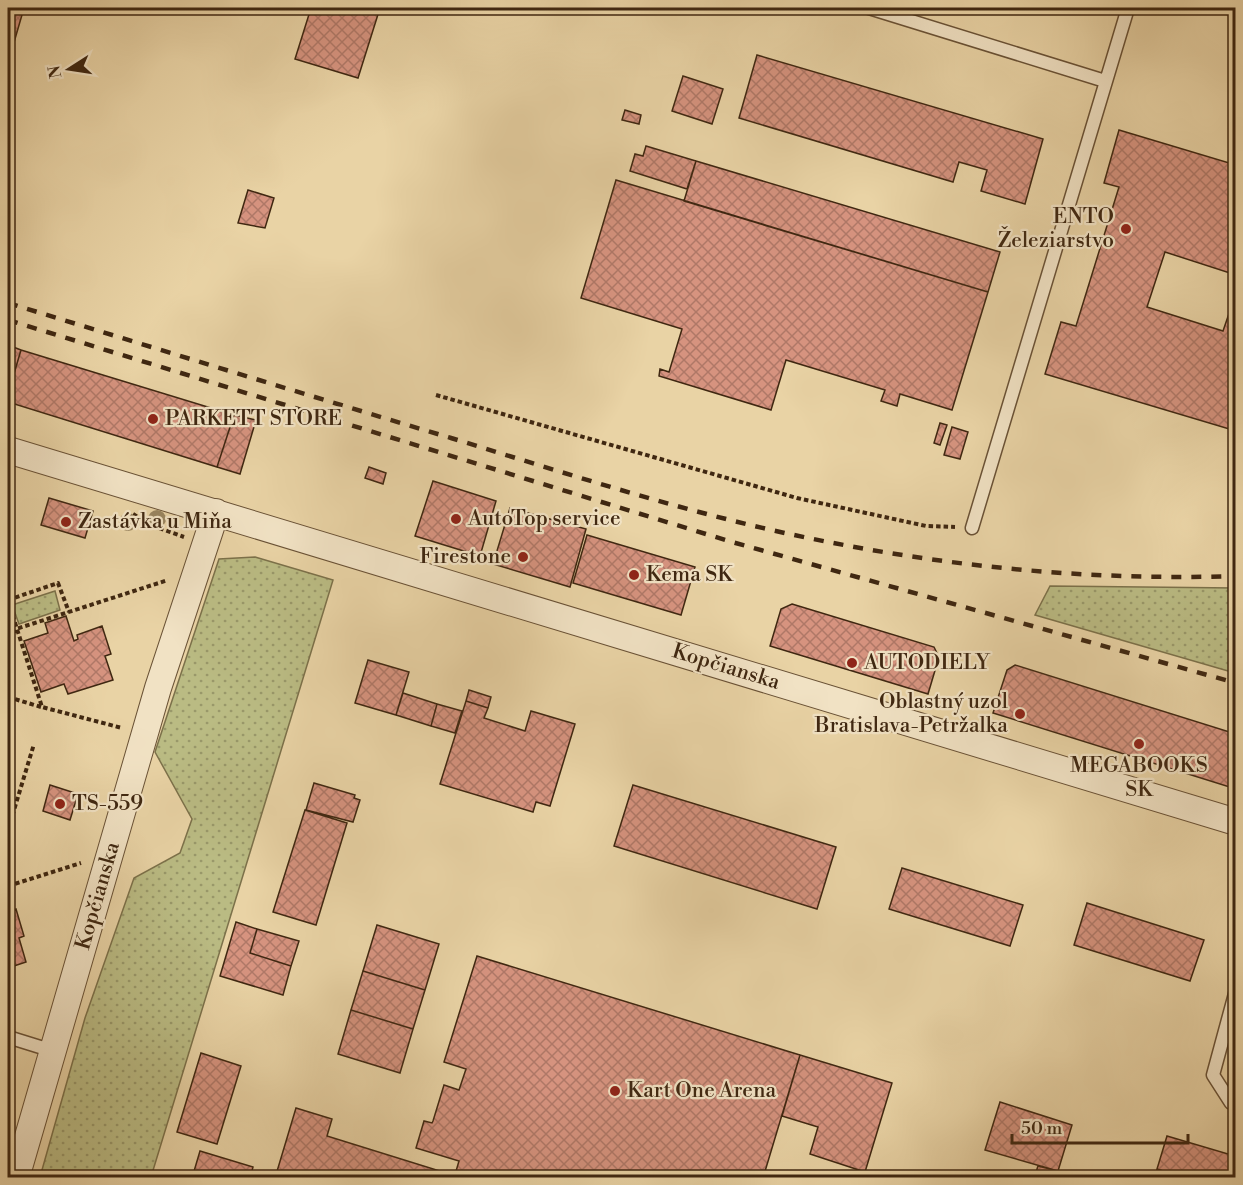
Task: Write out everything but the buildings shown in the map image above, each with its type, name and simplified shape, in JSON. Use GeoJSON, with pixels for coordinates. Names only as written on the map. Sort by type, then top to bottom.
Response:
{"type":"FeatureCollection","features":[{"type":"Feature","properties":{"kind":"street","name":"Kopčianska"},"geometry":{"type":"LineString","coordinates":[[8,450],[1236,822]]}},
{"type":"Feature","properties":{"kind":"street","name":"Kopčianska"},"geometry":{"type":"LineString","coordinates":[[16,1178],[158,688],[216,512]]}},
{"type":"Feature","properties":{"kind":"lane"},"geometry":{"type":"LineString","coordinates":[[869,8],[1105,81]]}},
{"type":"Feature","properties":{"kind":"lane"},"geometry":{"type":"LineString","coordinates":[[972,528],[1128,8]]}},
{"type":"Feature","properties":{"kind":"lane"},"geometry":{"type":"LineString","coordinates":[[1236,990],[1213,1075],[1231,1103],[1236,1104]]}},
{"type":"Feature","properties":{"kind":"lane"},"geometry":{"type":"LineString","coordinates":[[8,1037],[53,1051]]}},
{"type":"Feature","properties":{"kind":"path"},"geometry":{"type":"LineString","coordinates":[[436,395],[797,498],[926,526],[972,528]]}},
{"type":"Feature","properties":{"kind":"path"},"geometry":{"type":"LineString","coordinates":[[8,639],[16,629],[175,578]]}},
{"type":"Feature","properties":{"kind":"path"},"geometry":{"type":"LineString","coordinates":[[42,707],[8,601],[58,583],[69,612]]}},
{"type":"Feature","properties":{"kind":"path"},"geometry":{"type":"LineString","coordinates":[[8,697],[128,730]]}},
{"type":"Feature","properties":{"kind":"path"},"geometry":{"type":"LineString","coordinates":[[8,830],[34,744]]}},
{"type":"Feature","properties":{"kind":"path"},"geometry":{"type":"LineString","coordinates":[[8,886],[90,861]]}},
{"type":"Feature","properties":{"kind":"green space"},"geometry":{"type":"Polygon","coordinates":[[[255,557],[333,580],[151,1177],[40,1177],[85,1018],[134,878],[180,853],[192,819],[155,752],[219,559],[255,557]]]}},
{"type":"Feature","properties":{"kind":"green space"},"geometry":{"type":"Polygon","coordinates":[[[1050,586],[1235,588],[1235,673],[1035,615],[1050,586]]]}},
{"type":"Feature","properties":{"kind":"green space"},"geometry":{"type":"Polygon","coordinates":[[[55,591],[60,610],[19,624],[12,605],[55,591]]]}},
{"type":"Feature","properties":{"kind":"railway"},"geometry":{"type":"LineString","coordinates":[[8,303],[622,490],[794,535],[903,555],[1014,569],[1124,576],[1236,576]]}},
{"type":"Feature","properties":{"kind":"railway"},"geometry":{"type":"LineString","coordinates":[[8,320],[732,542],[1236,683]]}},
{"type":"Feature","properties":{"kind":"place","name":"ENTO Železiarstvo"},"geometry":{"type":"Point","coordinates":[1126,229]}},
{"type":"Feature","properties":{"kind":"place","name":"PARKETT STORE"},"geometry":{"type":"Point","coordinates":[153,419]}},
{"type":"Feature","properties":{"kind":"place","name":"AutoTop service"},"geometry":{"type":"Point","coordinates":[456,519]}},
{"type":"Feature","properties":{"kind":"place","name":"Zastávka u Miňa"},"geometry":{"type":"Point","coordinates":[66,522]}},
{"type":"Feature","properties":{"kind":"place","name":"Firestone"},"geometry":{"type":"Point","coordinates":[523,557]}},
{"type":"Feature","properties":{"kind":"place","name":"Kema SK"},"geometry":{"type":"Point","coordinates":[634,575]}},
{"type":"Feature","properties":{"kind":"place","name":"AUTODIELY"},"geometry":{"type":"Point","coordinates":[852,663]}},
{"type":"Feature","properties":{"kind":"place","name":"Oblastný uzol Bratislava-Petržalka"},"geometry":{"type":"Point","coordinates":[1020,714]}},
{"type":"Feature","properties":{"kind":"place","name":"MEGABOOKS SK"},"geometry":{"type":"Point","coordinates":[1139,744]}},
{"type":"Feature","properties":{"kind":"place","name":"TS-559"},"geometry":{"type":"Point","coordinates":[60,804]}},
{"type":"Feature","properties":{"kind":"place","name":"Kart One Arena"},"geometry":{"type":"Point","coordinates":[615,1091]}}]}
